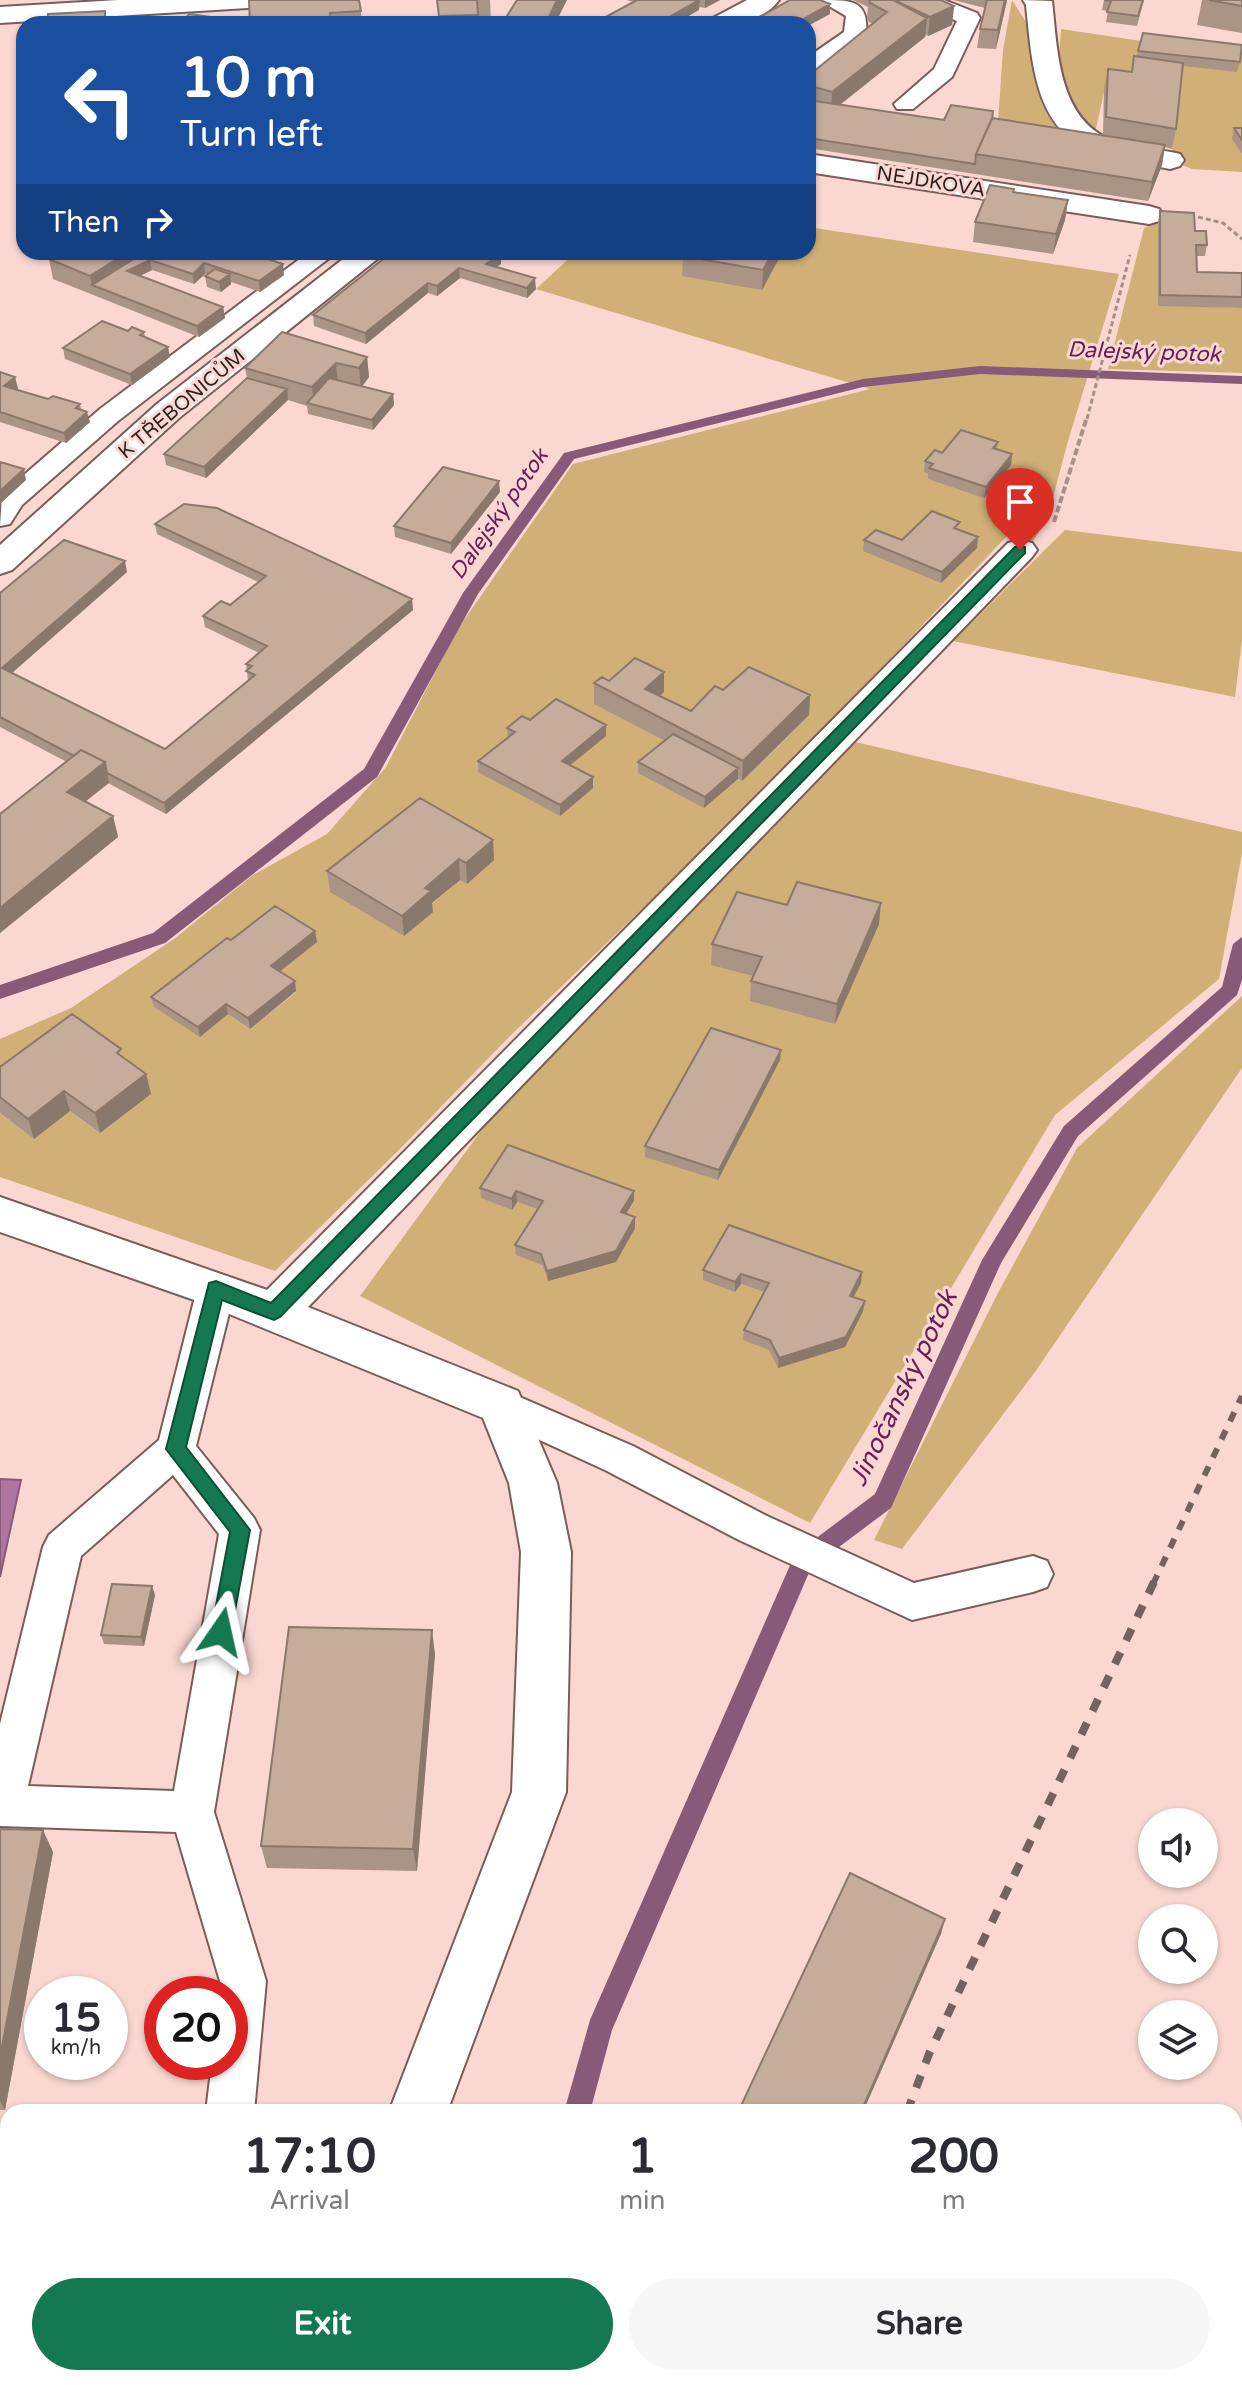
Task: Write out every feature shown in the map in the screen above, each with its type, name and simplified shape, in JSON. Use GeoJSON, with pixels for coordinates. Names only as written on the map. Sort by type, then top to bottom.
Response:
{"type":"FeatureCollection","features":[{"type":"Feature","properties":{"kind":"street"},"geometry":{"type":"LineString","coordinates":[[0,15],[248,0]]}},
{"type":"Feature","properties":{"kind":"street"},"geometry":{"type":"LineString","coordinates":[[737,16],[766,0]]}},
{"type":"Feature","properties":{"kind":"street"},"geometry":{"type":"LineString","coordinates":[[1036,0],[1039,1],[1049,86],[1069,126],[1106,148],[1170,160]]}},
{"type":"Feature","properties":{"kind":"street","name":"NEJDKOVA"},"geometry":{"type":"LineString","coordinates":[[816,164],[1149,215]]}},
{"type":"Feature","properties":{"kind":"street","name":"K TŘEBONICŮM"},"geometry":{"type":"LineString","coordinates":[[0,563],[168,411],[361,260]]}},
{"type":"Feature","properties":{"kind":"street"},"geometry":{"type":"LineString","coordinates":[[274,1312],[1020,550]]}},
{"type":"Feature","properties":{"kind":"street"},"geometry":{"type":"LineString","coordinates":[[0,1214],[216,1289],[501,1405],[533,1483],[546,1552],[539,1792],[421,2104]]}},
{"type":"Feature","properties":{"kind":"lane"},"geometry":{"type":"LineString","coordinates":[[816,62],[855,35],[857,13],[830,0]]}},
{"type":"Feature","properties":{"kind":"lane"},"geometry":{"type":"LineString","coordinates":[[905,104],[944,72],[969,18],[925,0]]}},
{"type":"Feature","properties":{"kind":"lane"},"geometry":{"type":"LineString","coordinates":[[0,518],[12,500],[109,415],[314,260]]}},
{"type":"Feature","properties":{"kind":"lane"},"geometry":{"type":"LineString","coordinates":[[192,1812],[1,1806],[63,1547],[176,1449],[216,1289]]}},
{"type":"Feature","properties":{"kind":"lane"},"geometry":{"type":"LineString","coordinates":[[501,1405],[619,1458],[753,1528],[912,1602],[1033,1574]]}},
{"type":"Feature","properties":{"kind":"lane"},"geometry":{"type":"LineString","coordinates":[[176,1449],[240,1530],[192,1812],[243,1981],[231,2104]]}},
{"type":"Feature","properties":{"kind":"path"},"geometry":{"type":"LineString","coordinates":[[1020,550],[1034,550],[1053,523],[1099,381],[1100,366],[1139,223],[1149,215]]}},
{"type":"Feature","properties":{"kind":"shaded area"},"geometry":{"type":"Polygon","coordinates":[[[1012,0],[1035,36],[1080,140],[997,136],[1003,50],[1012,0]]]}},
{"type":"Feature","properties":{"kind":"shaded area"},"geometry":{"type":"Polygon","coordinates":[[[1061,29],[1242,56],[1242,138],[1233,139],[1242,154],[1242,172],[1192,169],[1180,164],[1172,149],[1180,83],[1105,88],[1095,133],[1083,126],[1057,83],[1061,29]]]}},
{"type":"Feature","properties":{"kind":"shaded area"},"geometry":{"type":"Polygon","coordinates":[[[1158,222],[1158,305],[1242,308],[1242,373],[1108,369],[1144,228],[1158,222]]]}},
{"type":"Feature","properties":{"kind":"shaded area"},"geometry":{"type":"Polygon","coordinates":[[[816,228],[1119,274],[1047,520],[1031,544],[1008,535],[762,794],[511,1035],[275,1271],[0,1177],[0,1113],[34,1139],[70,1111],[100,1133],[151,1094],[0,1091],[0,1039],[71,1008],[174,939],[253,875],[327,834],[386,767],[457,630],[573,464],[870,389],[536,289],[567,260],[816,260],[816,228]],[[595,704],[673,745],[704,808],[738,779],[742,781],[808,716],[697,722],[595,704]],[[422,819],[427,908],[460,880],[422,819]],[[276,917],[200,1037],[228,1014],[250,1029],[296,992],[273,977],[316,942],[276,917]]]}},
{"type":"Feature","properties":{"kind":"shaded area"},"geometry":{"type":"Polygon","coordinates":[[[1065,530],[1242,552],[1242,640],[1235,697],[953,641],[1065,530]]]}},
{"type":"Feature","properties":{"kind":"shaded area"},"geometry":{"type":"Polygon","coordinates":[[[851,741],[1242,832],[1242,853],[1219,979],[1055,1115],[810,1523],[360,1296],[486,1124],[851,741]],[[509,1156],[517,1202],[543,1211],[542,1265],[548,1281],[621,1222],[634,1202],[509,1156]],[[728,1235],[735,1292],[741,1284],[768,1293],[849,1306],[860,1283],[728,1235]]]}},
{"type":"Feature","properties":{"kind":"shaded area"},"geometry":{"type":"Polygon","coordinates":[[[1242,996],[1242,1068],[1035,1372],[902,1549],[874,1540],[999,1291],[1077,1148],[1242,996]]]}},
{"type":"Feature","properties":{"kind":"shaded area"},"geometry":{"type":"Polygon","coordinates":[[[0,1479],[21,1480],[0,1577],[0,1479]]]}},
{"type":"Feature","properties":{"kind":"building"},"geometry":{"type":"Polygon","coordinates":[[[249,0],[359,0],[361,11],[330,13],[330,16],[250,16],[249,0]]]}},
{"type":"Feature","properties":{"kind":"building"},"geometry":{"type":"Polygon","coordinates":[[[437,0],[477,0],[478,15],[439,16],[437,0]]]}},
{"type":"Feature","properties":{"kind":"building"},"geometry":{"type":"Polygon","coordinates":[[[517,0],[557,0],[549,16],[507,16],[517,0]]]}},
{"type":"Feature","properties":{"kind":"building"},"geometry":{"type":"Polygon","coordinates":[[[637,0],[699,0],[671,16],[608,16],[637,0]]]}},
{"type":"Feature","properties":{"kind":"building"},"geometry":{"type":"Polygon","coordinates":[[[790,0],[820,0],[830,4],[808,16],[761,16],[790,0]]]}},
{"type":"Feature","properties":{"kind":"building"},"geometry":{"type":"Polygon","coordinates":[[[869,0],[893,0],[927,18],[832,92],[816,87],[816,70],[887,12],[869,0]]]}},
{"type":"Feature","properties":{"kind":"building"},"geometry":{"type":"Polygon","coordinates":[[[894,0],[941,0],[954,6],[930,17],[894,0]]]}},
{"type":"Feature","properties":{"kind":"building"},"geometry":{"type":"Polygon","coordinates":[[[987,0],[1005,0],[998,30],[980,29],[987,0]]]}},
{"type":"Feature","properties":{"kind":"building"},"geometry":{"type":"Polygon","coordinates":[[[1104,0],[1143,0],[1138,16],[1107,12],[1111,1],[1104,0]]]}},
{"type":"Feature","properties":{"kind":"building"},"geometry":{"type":"Polygon","coordinates":[[[1209,0],[1242,0],[1242,6],[1209,0]]]}},
{"type":"Feature","properties":{"kind":"building"},"geometry":{"type":"Polygon","coordinates":[[[105,11],[105,16],[48,14],[105,11]]]}},
{"type":"Feature","properties":{"kind":"building"},"geometry":{"type":"Polygon","coordinates":[[[1143,33],[1242,45],[1240,62],[1138,51],[1143,33]]]}},
{"type":"Feature","properties":{"kind":"building"},"geometry":{"type":"Polygon","coordinates":[[[1134,56],[1183,63],[1176,129],[1106,117],[1108,69],[1132,72],[1134,56]]]}},
{"type":"Feature","properties":{"kind":"building"},"geometry":{"type":"Polygon","coordinates":[[[816,101],[944,120],[951,105],[993,111],[975,164],[816,139],[816,101]]]}},
{"type":"Feature","properties":{"kind":"building"},"geometry":{"type":"Polygon","coordinates":[[[992,118],[1165,145],[1152,182],[976,154],[992,118]]]}},
{"type":"Feature","properties":{"kind":"building"},"geometry":{"type":"Polygon","coordinates":[[[1234,128],[1242,128],[1242,140],[1234,128]]]}},
{"type":"Feature","properties":{"kind":"building"},"geometry":{"type":"Polygon","coordinates":[[[990,185],[1014,189],[1013,192],[1068,200],[1056,234],[975,222],[990,185]]]}},
{"type":"Feature","properties":{"kind":"building"},"geometry":{"type":"Polygon","coordinates":[[[1160,211],[1194,213],[1195,231],[1206,231],[1207,245],[1196,245],[1197,272],[1242,273],[1242,297],[1160,295],[1160,211]]]}},
{"type":"Feature","properties":{"kind":"building"},"geometry":{"type":"Polygon","coordinates":[[[51,260],[115,260],[90,276],[51,260]]]}},
{"type":"Feature","properties":{"kind":"building"},"geometry":{"type":"Polygon","coordinates":[[[132,260],[150,260],[127,271],[223,307],[197,326],[92,285],[132,260]]]}},
{"type":"Feature","properties":{"kind":"building"},"geometry":{"type":"Polygon","coordinates":[[[150,260],[271,260],[283,264],[259,281],[204,263],[193,274],[150,260]]]}},
{"type":"Feature","properties":{"kind":"building"},"geometry":{"type":"Polygon","coordinates":[[[382,260],[491,260],[486,264],[535,278],[527,288],[459,268],[437,286],[428,283],[365,333],[313,315],[382,260]]]}},
{"type":"Feature","properties":{"kind":"building"},"geometry":{"type":"Polygon","coordinates":[[[706,260],[769,260],[763,270],[706,260]]]}},
{"type":"Feature","properties":{"kind":"building"},"geometry":{"type":"Polygon","coordinates":[[[215,269],[230,274],[219,282],[205,276],[215,269]]]}},
{"type":"Feature","properties":{"kind":"building"},"geometry":{"type":"Polygon","coordinates":[[[102,321],[128,331],[132,327],[144,332],[140,335],[168,347],[130,374],[63,348],[102,321]]]}},
{"type":"Feature","properties":{"kind":"building"},"geometry":{"type":"Polygon","coordinates":[[[282,332],[367,357],[359,368],[336,363],[312,387],[245,368],[282,332]]]}},
{"type":"Feature","properties":{"kind":"building"},"geometry":{"type":"Polygon","coordinates":[[[0,372],[15,377],[4,386],[48,399],[53,396],[80,404],[76,408],[87,412],[64,433],[0,412],[0,372]]]}},
{"type":"Feature","properties":{"kind":"building"},"geometry":{"type":"Polygon","coordinates":[[[247,378],[287,389],[204,467],[164,454],[247,378]]]}},
{"type":"Feature","properties":{"kind":"building"},"geometry":{"type":"Polygon","coordinates":[[[329,378],[393,394],[372,420],[307,403],[329,378]]]}},
{"type":"Feature","properties":{"kind":"building"},"geometry":{"type":"Polygon","coordinates":[[[961,430],[998,442],[993,448],[1012,454],[986,487],[929,468],[933,464],[925,461],[935,450],[942,453],[961,430]]]}},
{"type":"Feature","properties":{"kind":"building"},"geometry":{"type":"Polygon","coordinates":[[[0,462],[24,469],[0,491],[0,462]]]}},
{"type":"Feature","properties":{"kind":"building"},"geometry":{"type":"Polygon","coordinates":[[[443,467],[499,481],[451,543],[394,526],[443,467]]]}},
{"type":"Feature","properties":{"kind":"building"},"geometry":{"type":"Polygon","coordinates":[[[184,504],[217,508],[412,599],[164,803],[107,773],[105,762],[81,750],[74,756],[0,717],[0,593],[64,540],[125,561],[2,668],[165,749],[255,675],[246,671],[252,666],[246,664],[267,646],[203,616],[221,601],[230,605],[266,576],[155,524],[184,504]]]}},
{"type":"Feature","properties":{"kind":"building"},"geometry":{"type":"Polygon","coordinates":[[[932,511],[960,522],[954,528],[978,537],[942,572],[864,540],[876,530],[902,540],[932,511]]]}},
{"type":"Feature","properties":{"kind":"building"},"geometry":{"type":"Polygon","coordinates":[[[635,658],[664,672],[645,689],[691,711],[715,686],[723,690],[749,667],[810,695],[743,761],[594,683],[602,677],[609,681],[635,658]]]}},
{"type":"Feature","properties":{"kind":"building"},"geometry":{"type":"Polygon","coordinates":[[[556,699],[606,725],[562,761],[593,777],[560,805],[478,761],[515,732],[507,728],[522,716],[530,720],[556,699]]]}},
{"type":"Feature","properties":{"kind":"building"},"geometry":{"type":"Polygon","coordinates":[[[673,734],[738,768],[705,797],[638,762],[673,734]]]}},
{"type":"Feature","properties":{"kind":"building"},"geometry":{"type":"Polygon","coordinates":[[[81,750],[105,762],[67,792],[113,816],[0,908],[0,814],[81,750]]]}},
{"type":"Feature","properties":{"kind":"building"},"geometry":{"type":"Polygon","coordinates":[[[420,798],[493,840],[466,863],[459,859],[425,888],[431,891],[402,916],[327,871],[420,798]]]}},
{"type":"Feature","properties":{"kind":"building"},"geometry":{"type":"Polygon","coordinates":[[[797,882],[881,903],[837,1004],[751,981],[762,957],[712,944],[737,892],[787,905],[797,882]]]}},
{"type":"Feature","properties":{"kind":"building"},"geometry":{"type":"Polygon","coordinates":[[[275,906],[315,931],[271,966],[295,981],[248,1018],[226,1004],[198,1027],[151,997],[227,938],[231,940],[275,906]]]}},
{"type":"Feature","properties":{"kind":"building"},"geometry":{"type":"Polygon","coordinates":[[[72,1014],[121,1049],[117,1053],[146,1074],[95,1113],[64,1091],[28,1119],[0,1097],[0,1067],[72,1014]]]}},
{"type":"Feature","properties":{"kind":"building"},"geometry":{"type":"Polygon","coordinates":[[[711,1028],[781,1050],[719,1170],[645,1146],[711,1028]]]}},
{"type":"Feature","properties":{"kind":"building"},"geometry":{"type":"Polygon","coordinates":[[[508,1145],[634,1191],[621,1212],[635,1217],[616,1251],[547,1271],[541,1254],[515,1245],[543,1201],[516,1191],[512,1199],[480,1188],[508,1145]]]}},
{"type":"Feature","properties":{"kind":"building"},"geometry":{"type":"Polygon","coordinates":[[[729,1225],[862,1272],[850,1296],[865,1301],[846,1337],[779,1358],[770,1340],[744,1330],[769,1283],[741,1274],[735,1282],[703,1270],[729,1225]]]}},
{"type":"Feature","properties":{"kind":"building"},"geometry":{"type":"Polygon","coordinates":[[[112,1584],[152,1586],[141,1637],[101,1635],[112,1584]]]}},
{"type":"Feature","properties":{"kind":"building"},"geometry":{"type":"Polygon","coordinates":[[[289,1627],[432,1630],[413,1849],[261,1846],[289,1627]]]}},
{"type":"Feature","properties":{"kind":"building"},"geometry":{"type":"Polygon","coordinates":[[[0,1829],[43,1830],[0,2057],[0,1829]]]}},
{"type":"Feature","properties":{"kind":"building"},"geometry":{"type":"Polygon","coordinates":[[[850,1873],[945,1919],[864,2104],[742,2104],[850,1873]]]}},
{"type":"Feature","properties":{"kind":"waterway","name":"Dalejský potok"},"geometry":{"type":"LineString","coordinates":[[0,992],[159,938],[371,773],[471,593],[569,456],[863,383],[980,370],[1242,380]]}},
{"type":"Feature","properties":{"kind":"waterway","name":"Jinočanský potok"},"geometry":{"type":"LineString","coordinates":[[579,2104],[599,2029],[803,1561],[883,1501],[992,1260],[1071,1131],[1230,990],[1242,944]]}},
{"type":"Feature","properties":{"kind":"railway"},"geometry":{"type":"LineString","coordinates":[[1153,1584],[1242,1396]]}},
{"type":"Feature","properties":{"kind":"railway"},"geometry":{"type":"LineString","coordinates":[[910,2104],[929,2054],[1154,1582]]}},
{"type":"Feature","properties":{"kind":"route"},"geometry":{"type":"LineString","coordinates":[[221,1632],[240,1530],[176,1449],[216,1289],[274,1312],[1020,550]]}}]}
